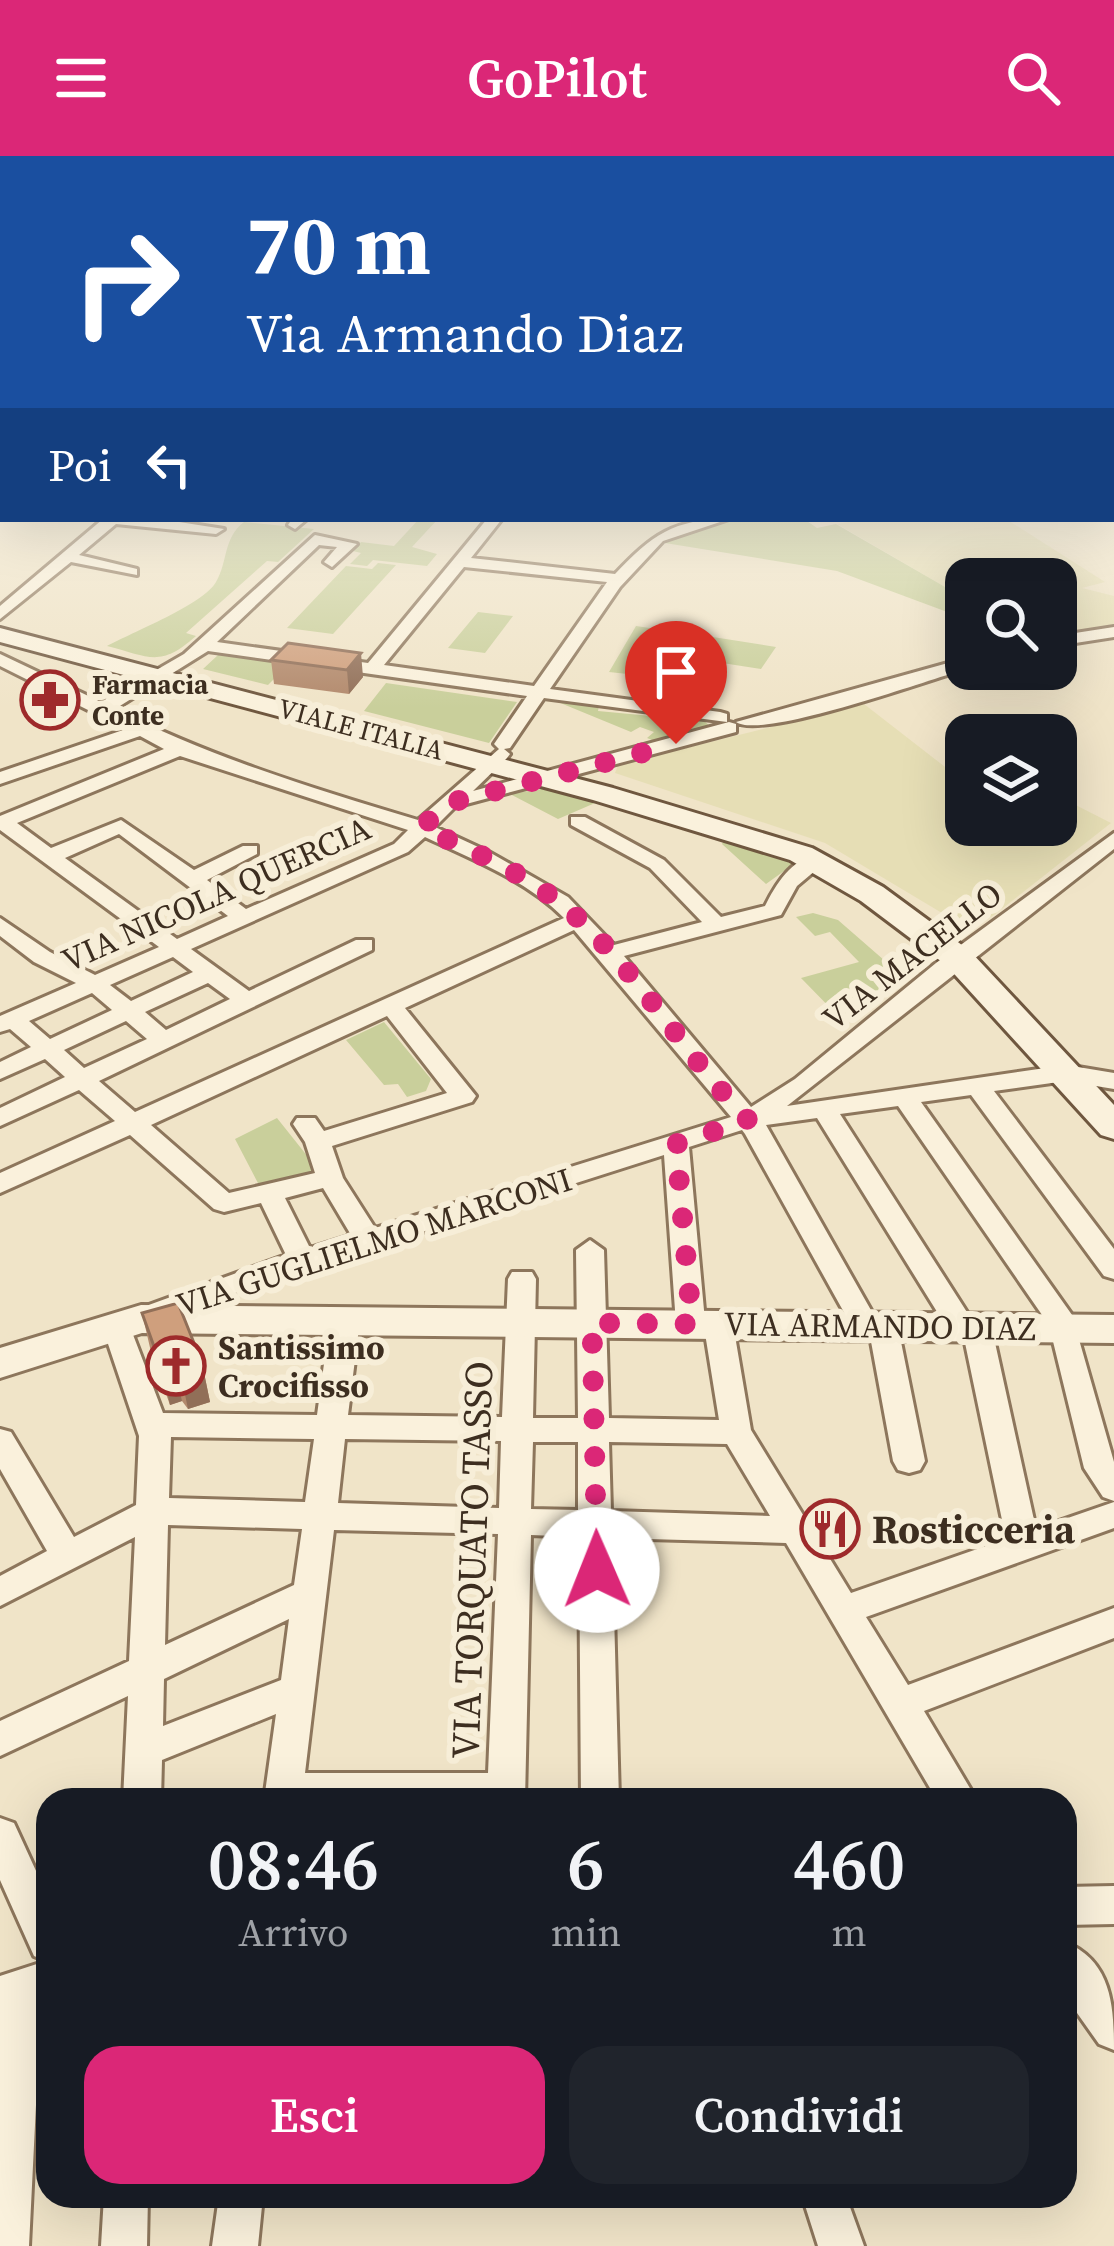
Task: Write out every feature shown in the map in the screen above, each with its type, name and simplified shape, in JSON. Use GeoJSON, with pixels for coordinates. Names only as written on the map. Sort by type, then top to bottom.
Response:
{"type":"FeatureCollection","features":[{"type":"Feature","properties":{"kind":"main road","name":"VIALE ITALIA"},"geometry":{"type":"LineString","coordinates":[[0,624],[498,754],[815,861],[966,952],[1114,1127]]}},
{"type":"Feature","properties":{"kind":"main road","name":"VIALE ITALIA"},"geometry":{"type":"LineString","coordinates":[[2,657],[166,671]]}},
{"type":"Feature","properties":{"kind":"main road","name":"VIALE ITALIA"},"geometry":{"type":"LineString","coordinates":[[558,775],[752,822],[816,846],[888,884],[1109,1084]]}},
{"type":"Feature","properties":{"kind":"street"},"geometry":{"type":"LineString","coordinates":[[0,614],[110,522]]}},
{"type":"Feature","properties":{"kind":"street"},"geometry":{"type":"LineString","coordinates":[[144,522],[216,529]]}},
{"type":"Feature","properties":{"kind":"street"},"geometry":{"type":"LineString","coordinates":[[373,668],[493,522]]}},
{"type":"Feature","properties":{"kind":"street","name":"VIA NICOLA QUERCIA"},"geometry":{"type":"LineString","coordinates":[[7,1022],[401,848],[498,754],[619,579],[658,538],[712,522]]}},
{"type":"Feature","properties":{"kind":"street"},"geometry":{"type":"LineString","coordinates":[[101,710],[203,645],[315,540],[350,544],[332,562]]}},
{"type":"Feature","properties":{"kind":"street"},"geometry":{"type":"LineString","coordinates":[[69,557],[131,572]]}},
{"type":"Feature","properties":{"kind":"street"},"geometry":{"type":"LineString","coordinates":[[461,562],[619,579]]}},
{"type":"Feature","properties":{"kind":"street"},"geometry":{"type":"LineString","coordinates":[[1077,638],[1114,632]]}},
{"type":"Feature","properties":{"kind":"street"},"geometry":{"type":"LineString","coordinates":[[203,645],[732,722]]}},
{"type":"Feature","properties":{"kind":"street"},"geometry":{"type":"LineString","coordinates":[[2,657],[141,730],[248,776],[422,828],[560,902],[609,953],[748,1120],[874,1327],[908,1461]]}},
{"type":"Feature","properties":{"kind":"street"},"geometry":{"type":"LineString","coordinates":[[445,804],[732,722],[783,718],[945,669]]}},
{"type":"Feature","properties":{"kind":"street"},"geometry":{"type":"LineString","coordinates":[[0,778],[141,730]]}},
{"type":"Feature","properties":{"kind":"street"},"geometry":{"type":"LineString","coordinates":[[2,822],[180,748]]}},
{"type":"Feature","properties":{"kind":"street"},"geometry":{"type":"LineString","coordinates":[[578,821],[657,864],[717,925]]}},
{"type":"Feature","properties":{"kind":"street"},"geometry":{"type":"LineString","coordinates":[[2,822],[249,1002]]}},
{"type":"Feature","properties":{"kind":"street"},"geometry":{"type":"LineString","coordinates":[[51,856],[121,826],[243,917]]}},
{"type":"Feature","properties":{"kind":"street","name":"VIA MACELLO"},"geometry":{"type":"LineString","coordinates":[[748,1120],[804,1084],[1114,839]]}},
{"type":"Feature","properties":{"kind":"street"},"geometry":{"type":"LineString","coordinates":[[193,879],[250,850]]}},
{"type":"Feature","properties":{"kind":"street"},"geometry":{"type":"LineString","coordinates":[[609,953],[772,910],[788,882],[815,861]]}},
{"type":"Feature","properties":{"kind":"street"},"geometry":{"type":"LineString","coordinates":[[0,1184],[578,920]]}},
{"type":"Feature","properties":{"kind":"street"},"geometry":{"type":"LineString","coordinates":[[0,925],[42,957],[94,983],[165,1041]]}},
{"type":"Feature","properties":{"kind":"street"},"geometry":{"type":"LineString","coordinates":[[0,1118],[364,945]]}},
{"type":"Feature","properties":{"kind":"street"},"geometry":{"type":"LineString","coordinates":[[0,1071],[208,974]]}},
{"type":"Feature","properties":{"kind":"street"},"geometry":{"type":"LineString","coordinates":[[369,1241],[330,1178],[312,1133],[463,1096],[391,1006]]}},
{"type":"Feature","properties":{"kind":"street"},"geometry":{"type":"LineString","coordinates":[[7,1022],[47,1049],[224,1202],[330,1178]]}},
{"type":"Feature","properties":{"kind":"street"},"geometry":{"type":"LineString","coordinates":[[748,1120],[1066,1073],[1109,1084]]}},
{"type":"Feature","properties":{"kind":"street"},"geometry":{"type":"LineString","coordinates":[[980,1088],[1114,1269]]}},
{"type":"Feature","properties":{"kind":"street"},"geometry":{"type":"LineString","coordinates":[[907,1100],[1064,1329],[1101,1429],[1100,1468],[1114,1488]]}},
{"type":"Feature","properties":{"kind":"street"},"geometry":{"type":"LineString","coordinates":[[825,1109],[970,1329],[1024,1547]]}},
{"type":"Feature","properties":{"kind":"street","name":"VIA GUGLIELMO MARCONI"},"geometry":{"type":"LineString","coordinates":[[0,1363],[302,1261],[748,1120]]}},
{"type":"Feature","properties":{"kind":"street"},"geometry":{"type":"LineString","coordinates":[[676,1144],[705,1324],[736,1432],[951,1788]]}},
{"type":"Feature","properties":{"kind":"street"},"geometry":{"type":"LineString","coordinates":[[269,1195],[302,1261]]}},
{"type":"Feature","properties":{"kind":"street"},"geometry":{"type":"LineString","coordinates":[[590,1250],[600,1788]]}},
{"type":"Feature","properties":{"kind":"street","name":"VIA TORQUATO TASSO"},"geometry":{"type":"LineString","coordinates":[[506,1788],[522,1279]]}},
{"type":"Feature","properties":{"kind":"street"},"geometry":{"type":"LineString","coordinates":[[284,1788],[345,1320]]}},
{"type":"Feature","properties":{"kind":"street","name":"VIA ARMANDO DIAZ"},"geometry":{"type":"LineString","coordinates":[[129,1323],[345,1320],[1114,1329]]}},
{"type":"Feature","properties":{"kind":"street"},"geometry":{"type":"LineString","coordinates":[[129,1323],[152,1425],[154,1511],[142,1788]]}},
{"type":"Feature","properties":{"kind":"street"},"geometry":{"type":"LineString","coordinates":[[152,1425],[736,1432]]}},
{"type":"Feature","properties":{"kind":"street"},"geometry":{"type":"LineString","coordinates":[[0,1441],[68,1557]]}},
{"type":"Feature","properties":{"kind":"street"},"geometry":{"type":"LineString","coordinates":[[0,1592],[154,1511],[792,1530]]}},
{"type":"Feature","properties":{"kind":"street"},"geometry":{"type":"LineString","coordinates":[[842,1611],[1114,1515]]}},
{"type":"Feature","properties":{"kind":"street"},"geometry":{"type":"LineString","coordinates":[[0,1739],[308,1594]]}},
{"type":"Feature","properties":{"kind":"street"},"geometry":{"type":"LineString","coordinates":[[899,1704],[1114,1623]]}},
{"type":"Feature","properties":{"kind":"street"},"geometry":{"type":"LineString","coordinates":[[144,1750],[295,1691]]}},
{"type":"Feature","properties":{"kind":"street"},"geometry":{"type":"LineString","coordinates":[[0,1837],[36,1916]]}},
{"type":"Feature","properties":{"kind":"street"},"geometry":{"type":"LineString","coordinates":[[1077,1906],[1114,1905]]}},
{"type":"Feature","properties":{"kind":"street"},"geometry":{"type":"LineString","coordinates":[[1077,1978],[1114,2029]]}},
{"type":"Feature","properties":{"kind":"street"},"geometry":{"type":"LineString","coordinates":[[6,2246],[7,2117],[23,1989]]}},
{"type":"Feature","properties":{"kind":"street"},"geometry":{"type":"LineString","coordinates":[[124,2246],[126,2208]]}},
{"type":"Feature","properties":{"kind":"street"},"geometry":{"type":"LineString","coordinates":[[235,2246],[240,2208]]}},
{"type":"Feature","properties":{"kind":"street"},"geometry":{"type":"LineString","coordinates":[[828,2208],[842,2246]]}},
{"type":"Feature","properties":{"kind":"shaded area"},"geometry":{"type":"Polygon","coordinates":[[[1011,522],[1067,558],[945,558],[945,587],[837,524],[1011,522]]]}},
{"type":"Feature","properties":{"kind":"shaded area"},"geometry":{"type":"Polygon","coordinates":[[[1077,564],[1105,582],[1082,588],[1114,596],[1114,632],[1077,638],[1077,564]]]}},
{"type":"Feature","properties":{"kind":"shaded area"},"geometry":{"type":"Polygon","coordinates":[[[864,704],[945,767],[945,846],[1077,846],[1077,806],[1111,823],[994,915],[977,926],[962,925],[825,843],[615,773],[618,765],[864,704]]]}},
{"type":"Feature","properties":{"kind":"green space"},"geometry":{"type":"Polygon","coordinates":[[[244,522],[314,529],[278,562],[267,561],[186,633],[196,636],[173,653],[154,657],[107,646],[209,591],[220,574],[232,535],[244,522]]]}},
{"type":"Feature","properties":{"kind":"green space"},"geometry":{"type":"Polygon","coordinates":[[[416,522],[435,522],[412,547],[437,554],[427,566],[373,560],[367,566],[350,564],[361,553],[353,551],[361,542],[394,546],[416,522]]]}},
{"type":"Feature","properties":{"kind":"green space"},"geometry":{"type":"Polygon","coordinates":[[[710,522],[808,522],[817,528],[836,524],[945,587],[945,611],[837,571],[665,543],[685,528],[710,522]]]}},
{"type":"Feature","properties":{"kind":"green space"},"geometry":{"type":"Polygon","coordinates":[[[378,563],[396,565],[333,634],[287,628],[346,566],[372,569],[378,563]]]}},
{"type":"Feature","properties":{"kind":"green space"},"geometry":{"type":"Polygon","coordinates":[[[478,612],[513,616],[485,653],[448,648],[478,612]]]}},
{"type":"Feature","properties":{"kind":"green space"},"geometry":{"type":"Polygon","coordinates":[[[636,626],[663,630],[637,675],[609,672],[636,626]]]}},
{"type":"Feature","properties":{"kind":"green space"},"geometry":{"type":"Polygon","coordinates":[[[681,632],[776,647],[761,669],[664,654],[681,632]]]}},
{"type":"Feature","properties":{"kind":"green space"},"geometry":{"type":"Polygon","coordinates":[[[218,655],[289,664],[268,685],[203,669],[218,655]]]}},
{"type":"Feature","properties":{"kind":"green space"},"geometry":{"type":"Polygon","coordinates":[[[386,683],[517,702],[489,743],[364,711],[386,683]]]}},
{"type":"Feature","properties":{"kind":"green space"},"geometry":{"type":"Polygon","coordinates":[[[558,702],[599,706],[598,711],[704,721],[711,727],[657,742],[647,738],[654,732],[640,727],[631,732],[558,702]]]}},
{"type":"Feature","properties":{"kind":"green space"},"geometry":{"type":"Polygon","coordinates":[[[548,788],[602,800],[558,819],[510,794],[548,788]]]}},
{"type":"Feature","properties":{"kind":"green space"},"geometry":{"type":"Polygon","coordinates":[[[726,836],[798,861],[766,884],[722,844],[726,836]]]}},
{"type":"Feature","properties":{"kind":"green space"},"geometry":{"type":"Polygon","coordinates":[[[813,913],[838,920],[900,974],[843,1021],[801,978],[859,962],[830,932],[815,936],[796,917],[813,913]]]}},
{"type":"Feature","properties":{"kind":"green space"},"geometry":{"type":"Polygon","coordinates":[[[384,1022],[431,1079],[426,1091],[407,1097],[398,1084],[384,1085],[346,1040],[384,1022]]]}},
{"type":"Feature","properties":{"kind":"green space"},"geometry":{"type":"Polygon","coordinates":[[[277,1118],[320,1172],[259,1185],[235,1139],[277,1118]]]}},
{"type":"Feature","properties":{"kind":"building"},"geometry":{"type":"Polygon","coordinates":[[[288,643],[361,653],[347,670],[271,660],[288,643]]]}},
{"type":"Feature","properties":{"kind":"building"},"geometry":{"type":"Polygon","coordinates":[[[178,1303],[202,1363],[180,1370],[173,1363],[161,1366],[142,1313],[178,1303]]]}},
{"type":"Feature","properties":{"kind":"place","name":"Farmacia Conte"},"geometry":{"type":"Point","coordinates":[50,700]}},
{"type":"Feature","properties":{"kind":"place","name":"Santissimo Crocifisso"},"geometry":{"type":"Point","coordinates":[176,1366]}},
{"type":"Feature","properties":{"kind":"place","name":"Rosticceria"},"geometry":{"type":"Point","coordinates":[830,1529]}},
{"type":"Feature","properties":{"kind":"route"},"geometry":{"type":"LineString","coordinates":[[597,1570],[592,1323],[692,1324],[676,1144],[748,1120],[718,1090],[609,953],[560,902],[482,856],[422,828],[445,804],[676,744]]}}]}
